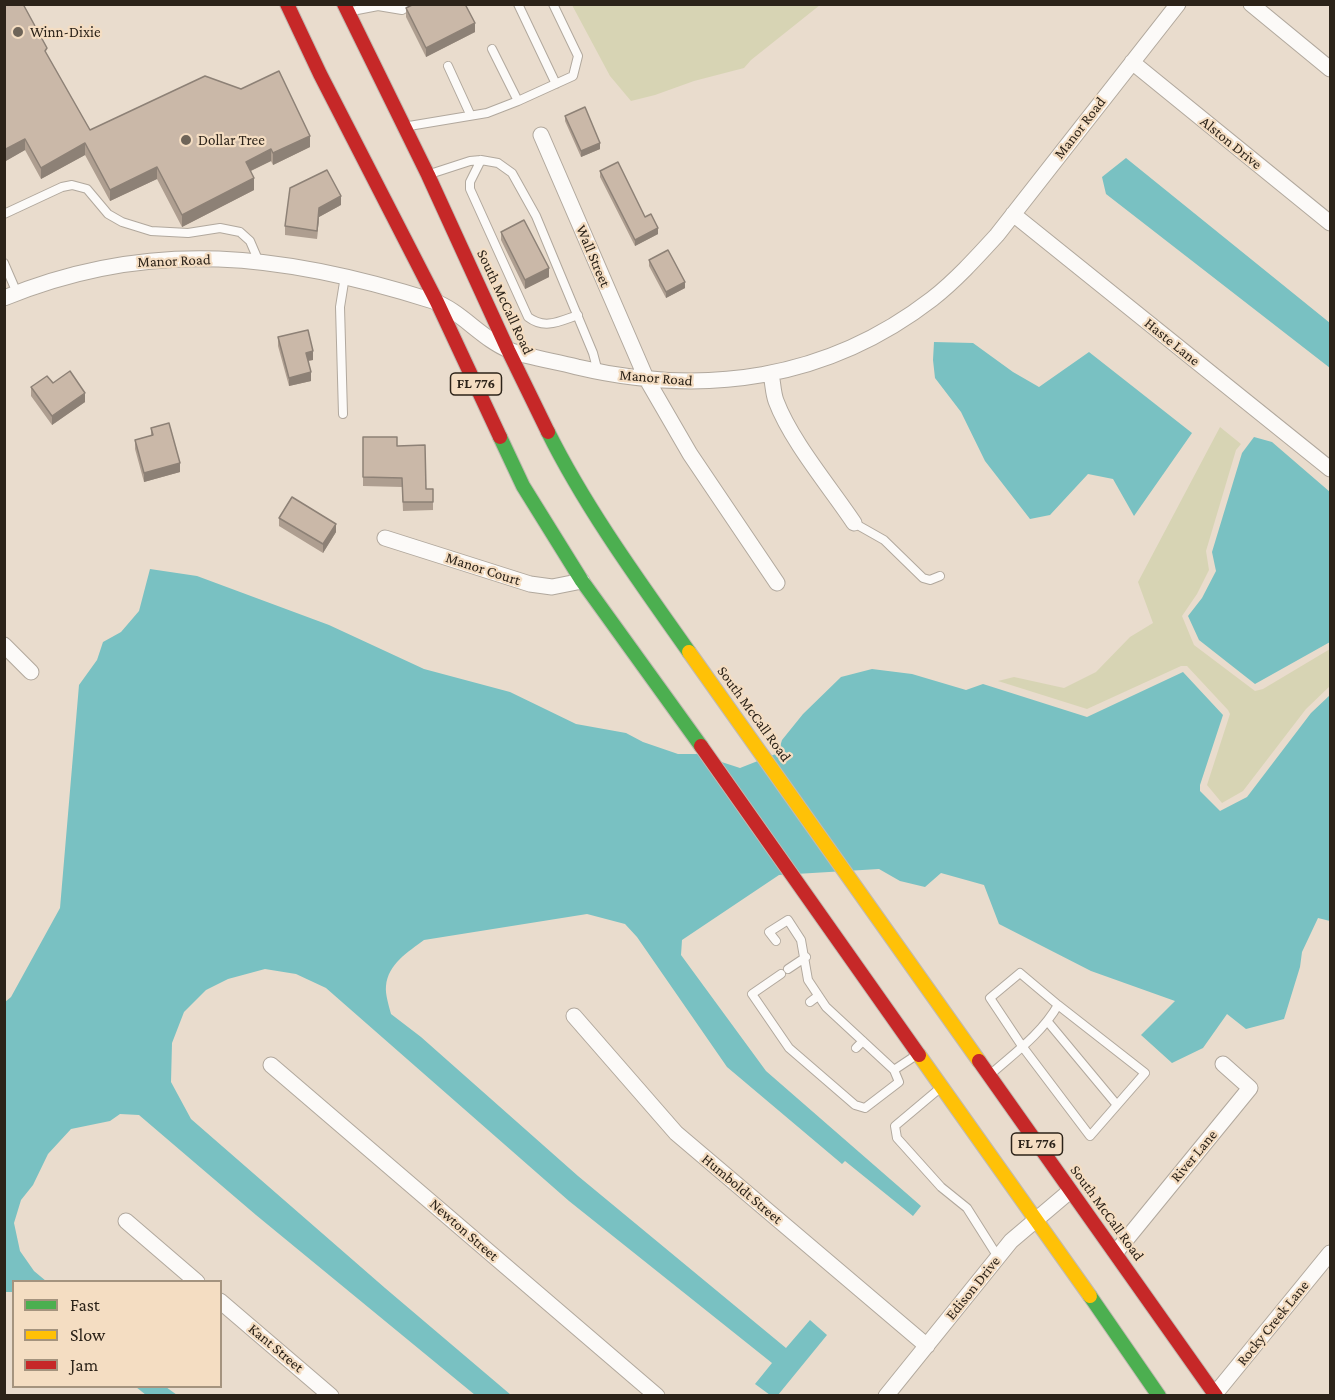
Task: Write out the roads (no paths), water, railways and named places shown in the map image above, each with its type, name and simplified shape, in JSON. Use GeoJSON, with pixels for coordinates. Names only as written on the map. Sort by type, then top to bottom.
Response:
{"type":"FeatureCollection","features":[{"type":"Feature","properties":{"kind":"main road","name":"FL 776"},"geometry":{"type":"LineString","coordinates":[[287,4],[320,74],[437,302],[523,486],[582,581],[1159,1395]]}},
{"type":"Feature","properties":{"kind":"main road","name":"South McCall Road"},"geometry":{"type":"LineString","coordinates":[[343,7],[428,175],[508,350],[563,462],[621,556],[1216,1395]]}},
{"type":"Feature","properties":{"kind":"street","name":"Manor Road"},"geometry":{"type":"LineString","coordinates":[[11,296],[50,280],[131,262],[193,258],[259,262],[345,276],[437,302],[508,350],[598,372],[646,378],[715,381],[771,374],[840,352],[896,324],[930,300],[969,266],[1013,214],[1178,4]]}},
{"type":"Feature","properties":{"kind":"street"},"geometry":{"type":"LineString","coordinates":[[1251,4],[1330,69]]}},
{"type":"Feature","properties":{"kind":"street","name":"Alston Drive"},"geometry":{"type":"LineString","coordinates":[[1132,63],[1330,223]]}},
{"type":"Feature","properties":{"kind":"street","name":"Wall Street"},"geometry":{"type":"LineString","coordinates":[[541,135],[646,378],[690,454],[777,584]]}},
{"type":"Feature","properties":{"kind":"street","name":"Haste Lane"},"geometry":{"type":"LineString","coordinates":[[1013,214],[1330,469]]}},
{"type":"Feature","properties":{"kind":"street"},"geometry":{"type":"LineString","coordinates":[[771,374],[775,399],[784,418],[854,523]]}},
{"type":"Feature","properties":{"kind":"street","name":"Manor Court"},"geometry":{"type":"LineString","coordinates":[[385,538],[530,584],[552,586],[582,581]]}},
{"type":"Feature","properties":{"kind":"street"},"geometry":{"type":"LineString","coordinates":[[4,645],[31,672]]}},
{"type":"Feature","properties":{"kind":"street","name":"Humboldt Street"},"geometry":{"type":"LineString","coordinates":[[574,1016],[676,1133],[927,1346]]}},
{"type":"Feature","properties":{"kind":"street","name":"River Lane"},"geometry":{"type":"LineString","coordinates":[[1116,1252],[1250,1088],[1223,1064]]}},
{"type":"Feature","properties":{"kind":"street","name":"Newton Street"},"geometry":{"type":"LineString","coordinates":[[271,1065],[657,1395]]}},
{"type":"Feature","properties":{"kind":"street","name":"Edison Drive"},"geometry":{"type":"LineString","coordinates":[[886,1395],[1011,1241],[1070,1191]]}},
{"type":"Feature","properties":{"kind":"street"},"geometry":{"type":"LineString","coordinates":[[126,1221],[196,1280]]}},
{"type":"Feature","properties":{"kind":"street","name":"Rocky Creek Lane"},"geometry":{"type":"LineString","coordinates":[[1216,1395],[1330,1253]]}},
{"type":"Feature","properties":{"kind":"street","name":"Kant Street"},"geometry":{"type":"LineString","coordinates":[[222,1303],[332,1395]]}},
{"type":"Feature","properties":{"kind":"lane"},"geometry":{"type":"LineString","coordinates":[[343,7],[379,5],[402,10],[412,4]]}},
{"type":"Feature","properties":{"kind":"lane"},"geometry":{"type":"LineString","coordinates":[[518,4],[556,84]]}},
{"type":"Feature","properties":{"kind":"lane"},"geometry":{"type":"LineString","coordinates":[[404,127],[470,114],[487,113],[573,76],[578,56],[553,4]]}},
{"type":"Feature","properties":{"kind":"lane"},"geometry":{"type":"LineString","coordinates":[[492,49],[518,101]]}},
{"type":"Feature","properties":{"kind":"lane"},"geometry":{"type":"LineString","coordinates":[[448,66],[470,114]]}},
{"type":"Feature","properties":{"kind":"lane"},"geometry":{"type":"LineString","coordinates":[[481,160],[470,182],[470,189],[528,317],[536,322],[549,325],[578,315]]}},
{"type":"Feature","properties":{"kind":"lane"},"geometry":{"type":"LineString","coordinates":[[428,175],[470,161],[481,160],[498,163],[512,173],[536,216],[578,315],[598,372]]}},
{"type":"Feature","properties":{"kind":"lane"},"geometry":{"type":"LineString","coordinates":[[4,214],[62,187],[72,185],[87,189],[108,214],[122,222],[151,231],[188,233],[220,228],[240,232],[250,242],[259,262]]}},
{"type":"Feature","properties":{"kind":"lane"},"geometry":{"type":"LineString","coordinates":[[527,220],[536,216]]}},
{"type":"Feature","properties":{"kind":"lane"},"geometry":{"type":"LineString","coordinates":[[492,236],[501,232]]}},
{"type":"Feature","properties":{"kind":"lane"},"geometry":{"type":"LineString","coordinates":[[4,263],[11,296]]}},
{"type":"Feature","properties":{"kind":"lane"},"geometry":{"type":"LineString","coordinates":[[343,414],[340,307],[345,276]]}},
{"type":"Feature","properties":{"kind":"lane"},"geometry":{"type":"LineString","coordinates":[[854,523],[884,540],[923,578],[930,580],[940,576]]}},
{"type":"Feature","properties":{"kind":"lane"},"geometry":{"type":"LineString","coordinates":[[776,941],[770,932],[788,920],[801,940],[806,957],[808,980],[818,996],[826,1007],[894,1070],[899,1082],[865,1108],[855,1106],[828,1077],[789,1048],[777,1024],[752,994],[787,967],[806,957]]}},
{"type":"Feature","properties":{"kind":"lane"},"geometry":{"type":"LineString","coordinates":[[1020,973],[1058,1005],[1145,1073],[1090,1136],[1022,1046],[990,998],[1020,973]]}},
{"type":"Feature","properties":{"kind":"lane"},"geometry":{"type":"LineString","coordinates":[[810,1002],[818,996]]}},
{"type":"Feature","properties":{"kind":"lane"},"geometry":{"type":"LineString","coordinates":[[989,1076],[1048,1022],[1058,1005]]}},
{"type":"Feature","properties":{"kind":"lane"},"geometry":{"type":"LineString","coordinates":[[1048,1022],[1117,1105]]}},
{"type":"Feature","properties":{"kind":"lane"},"geometry":{"type":"LineString","coordinates":[[856,1048],[863,1041]]}},
{"type":"Feature","properties":{"kind":"lane"},"geometry":{"type":"LineString","coordinates":[[894,1070],[918,1054]]}},
{"type":"Feature","properties":{"kind":"lane"},"geometry":{"type":"LineString","coordinates":[[941,1087],[895,1126],[897,1138],[941,1187],[967,1208],[998,1257]]}},
{"type":"Feature","properties":{"kind":"water"},"geometry":{"type":"Polygon","coordinates":[[[1126,158],[1330,323],[1330,368],[1106,194],[1102,177],[1126,158]]]}},
{"type":"Feature","properties":{"kind":"water"},"geometry":{"type":"Polygon","coordinates":[[[934,342],[973,343],[1013,372],[1039,387],[1089,352],[1192,433],[1134,516],[1113,479],[1088,474],[1050,515],[1030,519],[985,461],[961,412],[935,378],[934,342]]]}},
{"type":"Feature","properties":{"kind":"water"},"geometry":{"type":"Polygon","coordinates":[[[1254,437],[1272,442],[1330,492],[1330,642],[1255,684],[1199,640],[1188,616],[1202,598],[1216,571],[1212,552],[1242,453],[1254,437]]]}},
{"type":"Feature","properties":{"kind":"water"},"geometry":{"type":"Polygon","coordinates":[[[150,569],[197,576],[329,625],[424,669],[510,692],[576,724],[626,733],[643,742],[678,754],[697,754],[740,768],[778,753],[782,740],[803,714],[841,677],[872,669],[912,674],[966,690],[983,684],[1087,717],[1183,672],[1223,715],[1200,785],[1200,791],[1220,811],[1247,797],[1311,713],[1330,695],[1330,921],[1318,918],[1302,952],[1300,967],[1284,1019],[1246,1029],[1227,1014],[1203,1048],[1172,1063],[1141,1035],[1175,1001],[1091,971],[999,924],[984,885],[941,873],[925,887],[900,881],[879,869],[779,875],[682,940],[681,955],[766,1071],[921,1206],[913,1216],[845,1161],[842,1164],[727,1067],[637,937],[625,924],[587,914],[424,940],[405,954],[391,971],[386,986],[391,1014],[421,1037],[578,1176],[786,1348],[810,1320],[827,1335],[778,1395],[770,1395],[755,1384],[772,1363],[569,1201],[326,988],[296,974],[265,969],[228,979],[206,990],[184,1012],[172,1043],[171,1082],[191,1119],[511,1395],[475,1395],[256,1215],[139,1115],[120,1114],[110,1121],[71,1129],[48,1154],[33,1185],[21,1200],[14,1223],[20,1251],[34,1271],[45,1280],[12,1280],[12,1292],[5,1292],[5,1002],[11,997],[60,908],[79,685],[97,660],[103,642],[121,632],[139,611],[150,569]]]}},
{"type":"Feature","properties":{"kind":"water"},"geometry":{"type":"Polygon","coordinates":[[[137,1388],[167,1388],[177,1395],[146,1395],[137,1388]]]}},
{"type":"Feature","properties":{"kind":"place","name":"Winn-Dixie"},"geometry":{"type":"Point","coordinates":[18,32]}},
{"type":"Feature","properties":{"kind":"place","name":"Dollar Tree"},"geometry":{"type":"Point","coordinates":[186,140]}}]}
